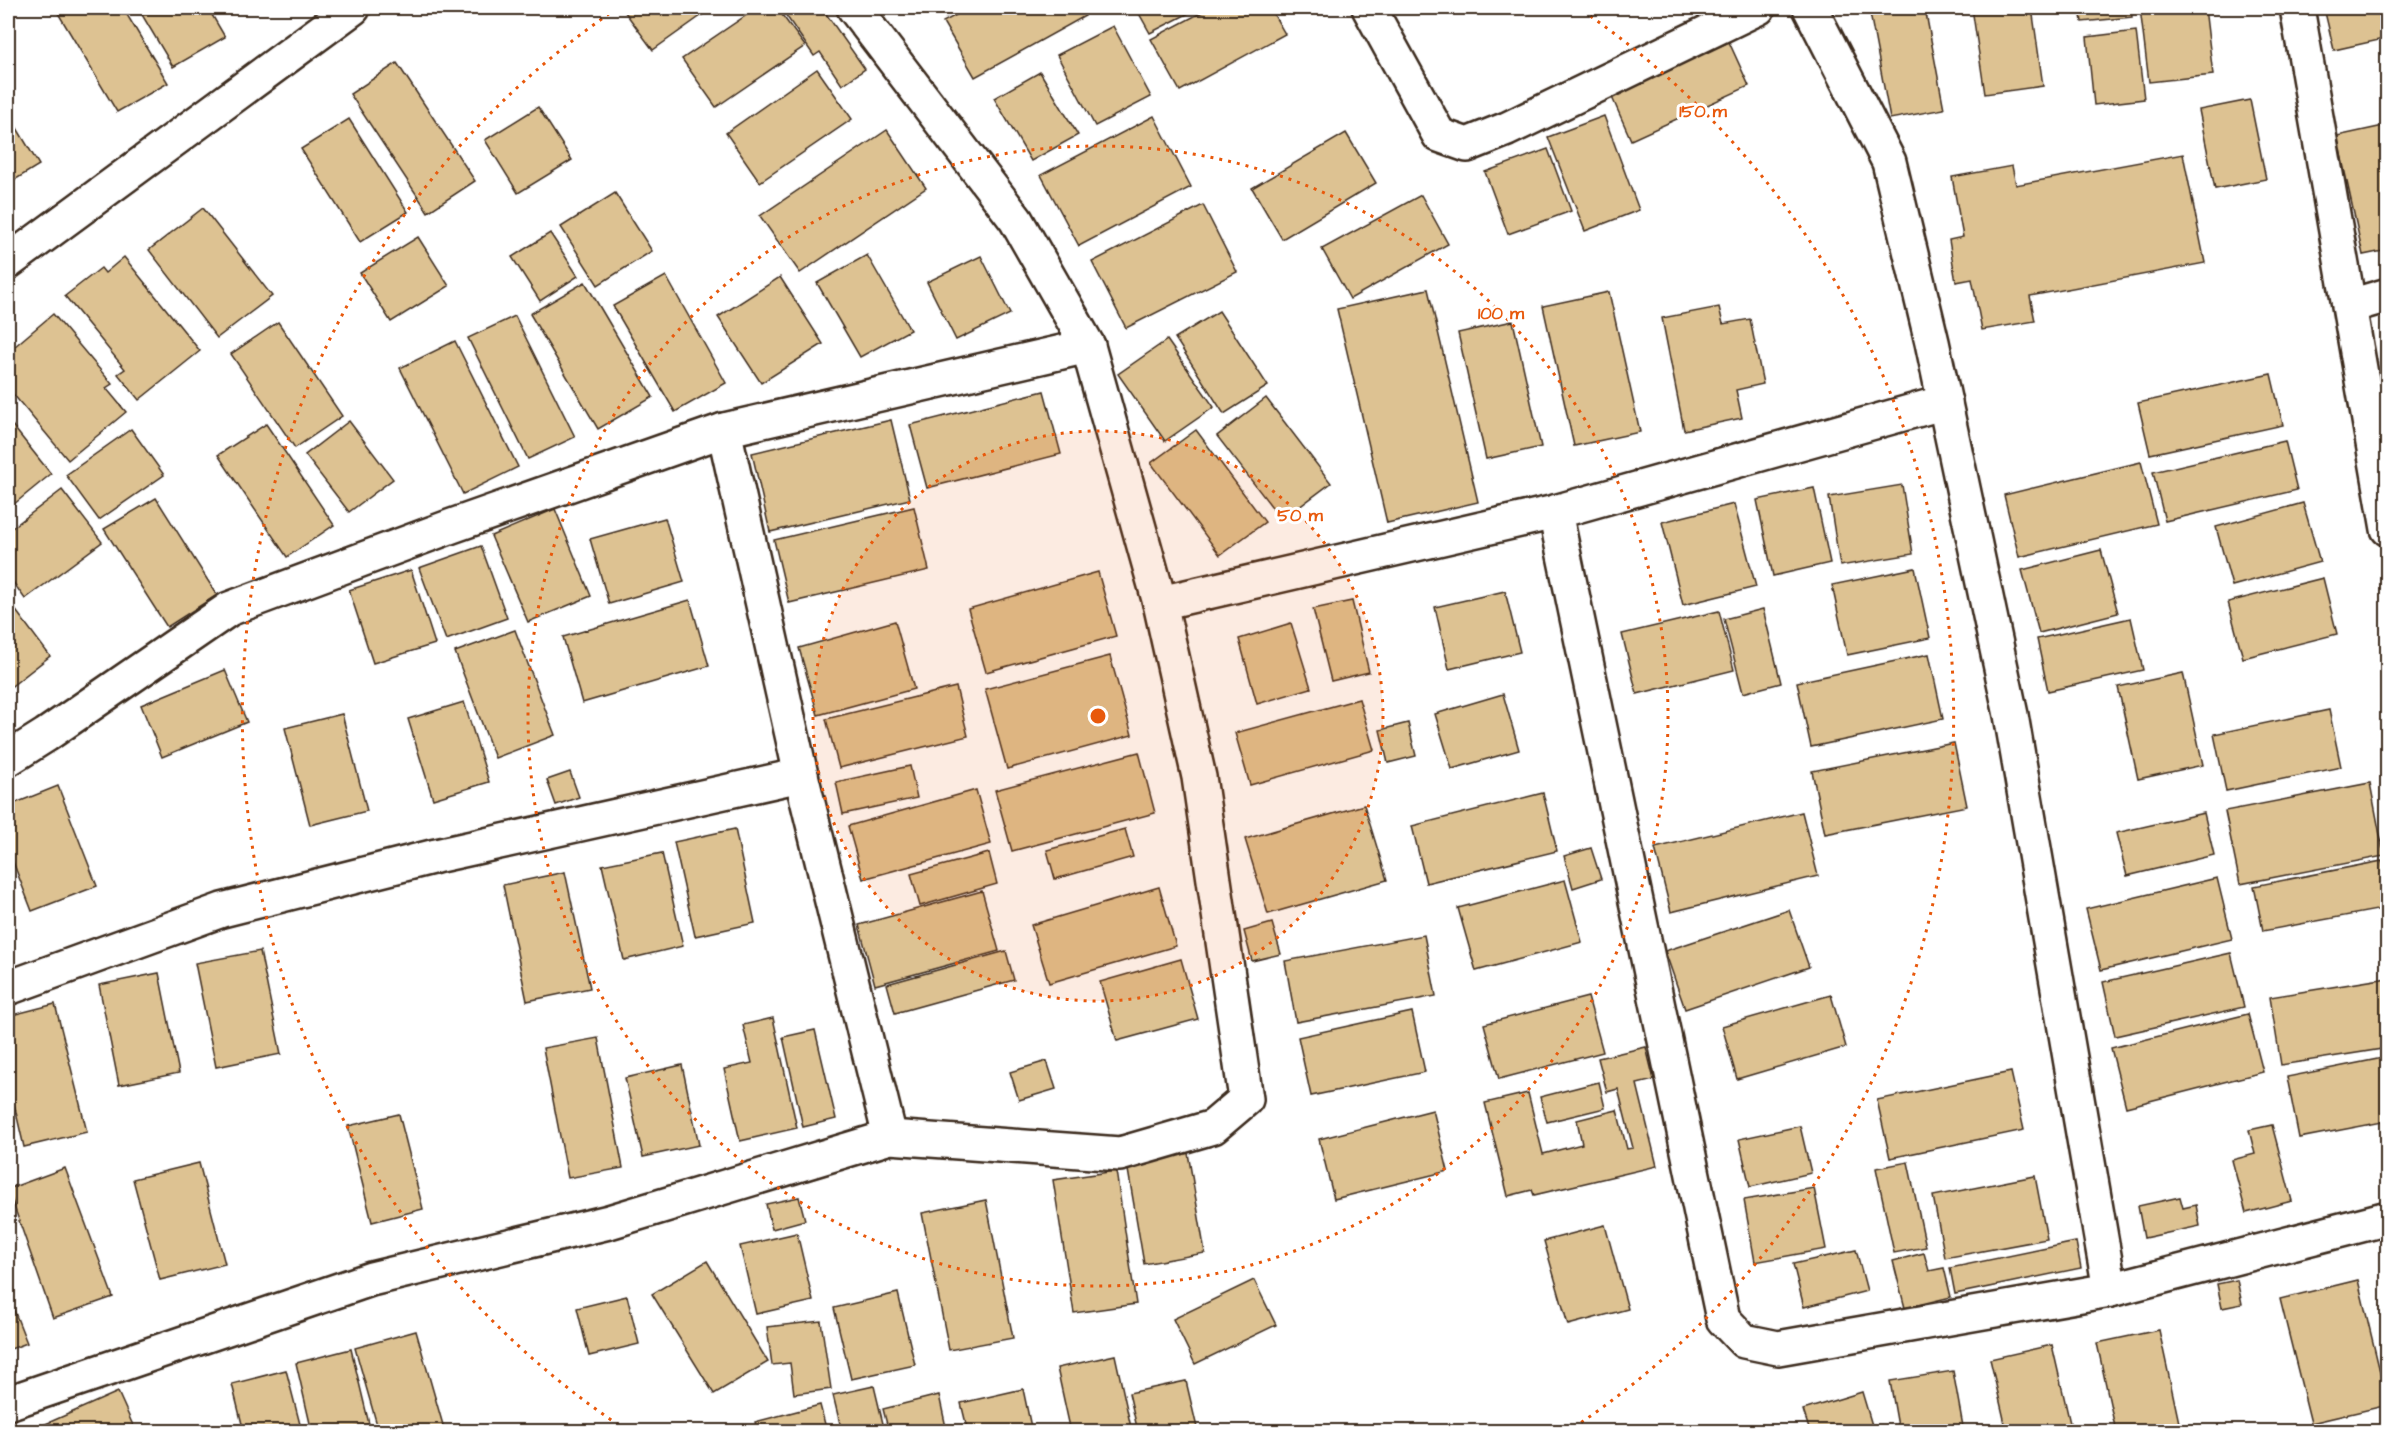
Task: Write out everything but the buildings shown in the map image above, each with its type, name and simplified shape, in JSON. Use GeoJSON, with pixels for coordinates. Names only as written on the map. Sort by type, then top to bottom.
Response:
{"type":"FeatureCollection","features":[{"type":"Feature","properties":{"kind":"street"},"geometry":{"type":"LineString","coordinates":[[8,262],[353,8]]}},
{"type":"Feature","properties":{"kind":"street"},"geometry":{"type":"LineString","coordinates":[[8,1403],[371,1280],[609,1222],[890,1137],[1120,1154],[1214,1127],[1246,1099],[1199,777],[1160,603],[1088,345],[1016,220],[854,8]]}},
{"type":"Feature","properties":{"kind":"street"},"geometry":{"type":"LineString","coordinates":[[1369,8],[1439,135],[1467,145],[1507,129],[1758,8]]}},
{"type":"Feature","properties":{"kind":"street"},"geometry":{"type":"LineString","coordinates":[[1810,8],[1889,162],[1945,402],[2011,715],[2110,1290]]}},
{"type":"Feature","properties":{"kind":"street"},"geometry":{"type":"LineString","coordinates":[[2297,8],[2388,529]]}},
{"type":"Feature","properties":{"kind":"street"},"geometry":{"type":"LineString","coordinates":[[2350,306],[2388,295]]}},
{"type":"Feature","properties":{"kind":"street"},"geometry":{"type":"LineString","coordinates":[[8,759],[229,609],[452,526],[724,430],[1088,345]]}},
{"type":"Feature","properties":{"kind":"street"},"geometry":{"type":"LineString","coordinates":[[1160,603],[1555,512],[1945,402]]}},
{"type":"Feature","properties":{"kind":"street"},"geometry":{"type":"LineString","coordinates":[[724,430],[801,775],[890,1137]]}},
{"type":"Feature","properties":{"kind":"street"},"geometry":{"type":"LineString","coordinates":[[1555,512],[1723,1319],[1744,1341],[1778,1348],[2110,1290],[2388,1218]]}},
{"type":"Feature","properties":{"kind":"street"},"geometry":{"type":"LineString","coordinates":[[8,988],[222,910],[436,856],[801,775]]}}]}
